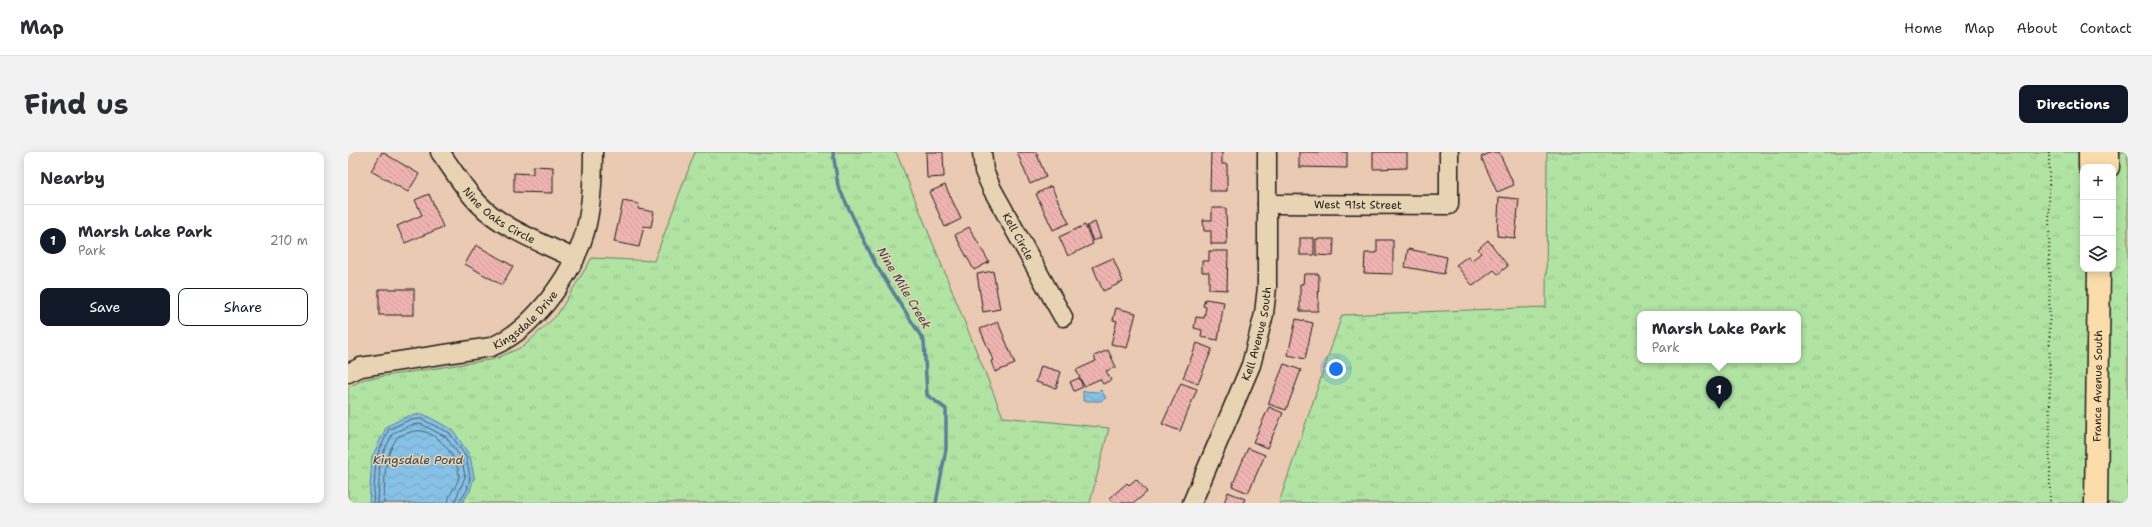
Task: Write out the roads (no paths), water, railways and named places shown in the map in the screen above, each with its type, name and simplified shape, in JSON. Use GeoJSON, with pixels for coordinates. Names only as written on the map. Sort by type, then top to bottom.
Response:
{"type":"FeatureCollection","features":[{"type":"Feature","properties":{"kind":"main road"},"geometry":{"type":"LineString","coordinates":[[2090,152],[2090,164]]}},
{"type":"Feature","properties":{"kind":"main road"},"geometry":{"type":"LineString","coordinates":[[2108,152],[2108,164]]}},
{"type":"Feature","properties":{"kind":"main road","name":"France Avenue South"},"geometry":{"type":"LineString","coordinates":[[2096,503],[2099,272]]}},
{"type":"Feature","properties":{"kind":"street","name":"Nine Oaks Circle"},"geometry":{"type":"LineString","coordinates":[[440,152],[465,188],[479,205],[496,219],[575,259]]}},
{"type":"Feature","properties":{"kind":"street","name":"Kingsdale Drive"},"geometry":{"type":"LineString","coordinates":[[348,373],[361,368],[474,351],[507,340],[522,330],[569,272],[575,259],[589,221],[593,193],[593,152]]}},
{"type":"Feature","properties":{"kind":"street","name":"Kell Circle"},"geometry":{"type":"LineString","coordinates":[[982,152],[984,171],[992,189],[1064,317]]}},
{"type":"Feature","properties":{"kind":"street","name":"Kell Avenue South"},"geometry":{"type":"LineString","coordinates":[[1192,503],[1251,365],[1259,340],[1267,287],[1267,152]]}},
{"type":"Feature","properties":{"kind":"street","name":"West 91st Street"},"geometry":{"type":"LineString","coordinates":[[1267,204],[1449,205],[1449,152]]}},
{"type":"Feature","properties":{"kind":"water"},"geometry":{"type":"Polygon","coordinates":[[[1101,390],[1106,398],[1100,401],[1083,401],[1083,391],[1098,392],[1101,390]]]}},
{"type":"Feature","properties":{"kind":"water","name":"Kingsdale Pond"},"geometry":{"type":"Polygon","coordinates":[[[423,414],[453,430],[470,456],[474,477],[470,491],[462,503],[369,503],[372,457],[387,426],[408,416],[423,414]]]}},
{"type":"Feature","properties":{"kind":"waterway","name":"Nine Mile Creek"},"geometry":{"type":"LineString","coordinates":[[833,152],[838,186],[876,265],[924,341],[927,395],[946,409],[946,449],[936,503]]}},
{"type":"Feature","properties":{"kind":"place","name":"Marsh Lake Park"},"geometry":{"type":"Point","coordinates":[1719,409]}}]}
